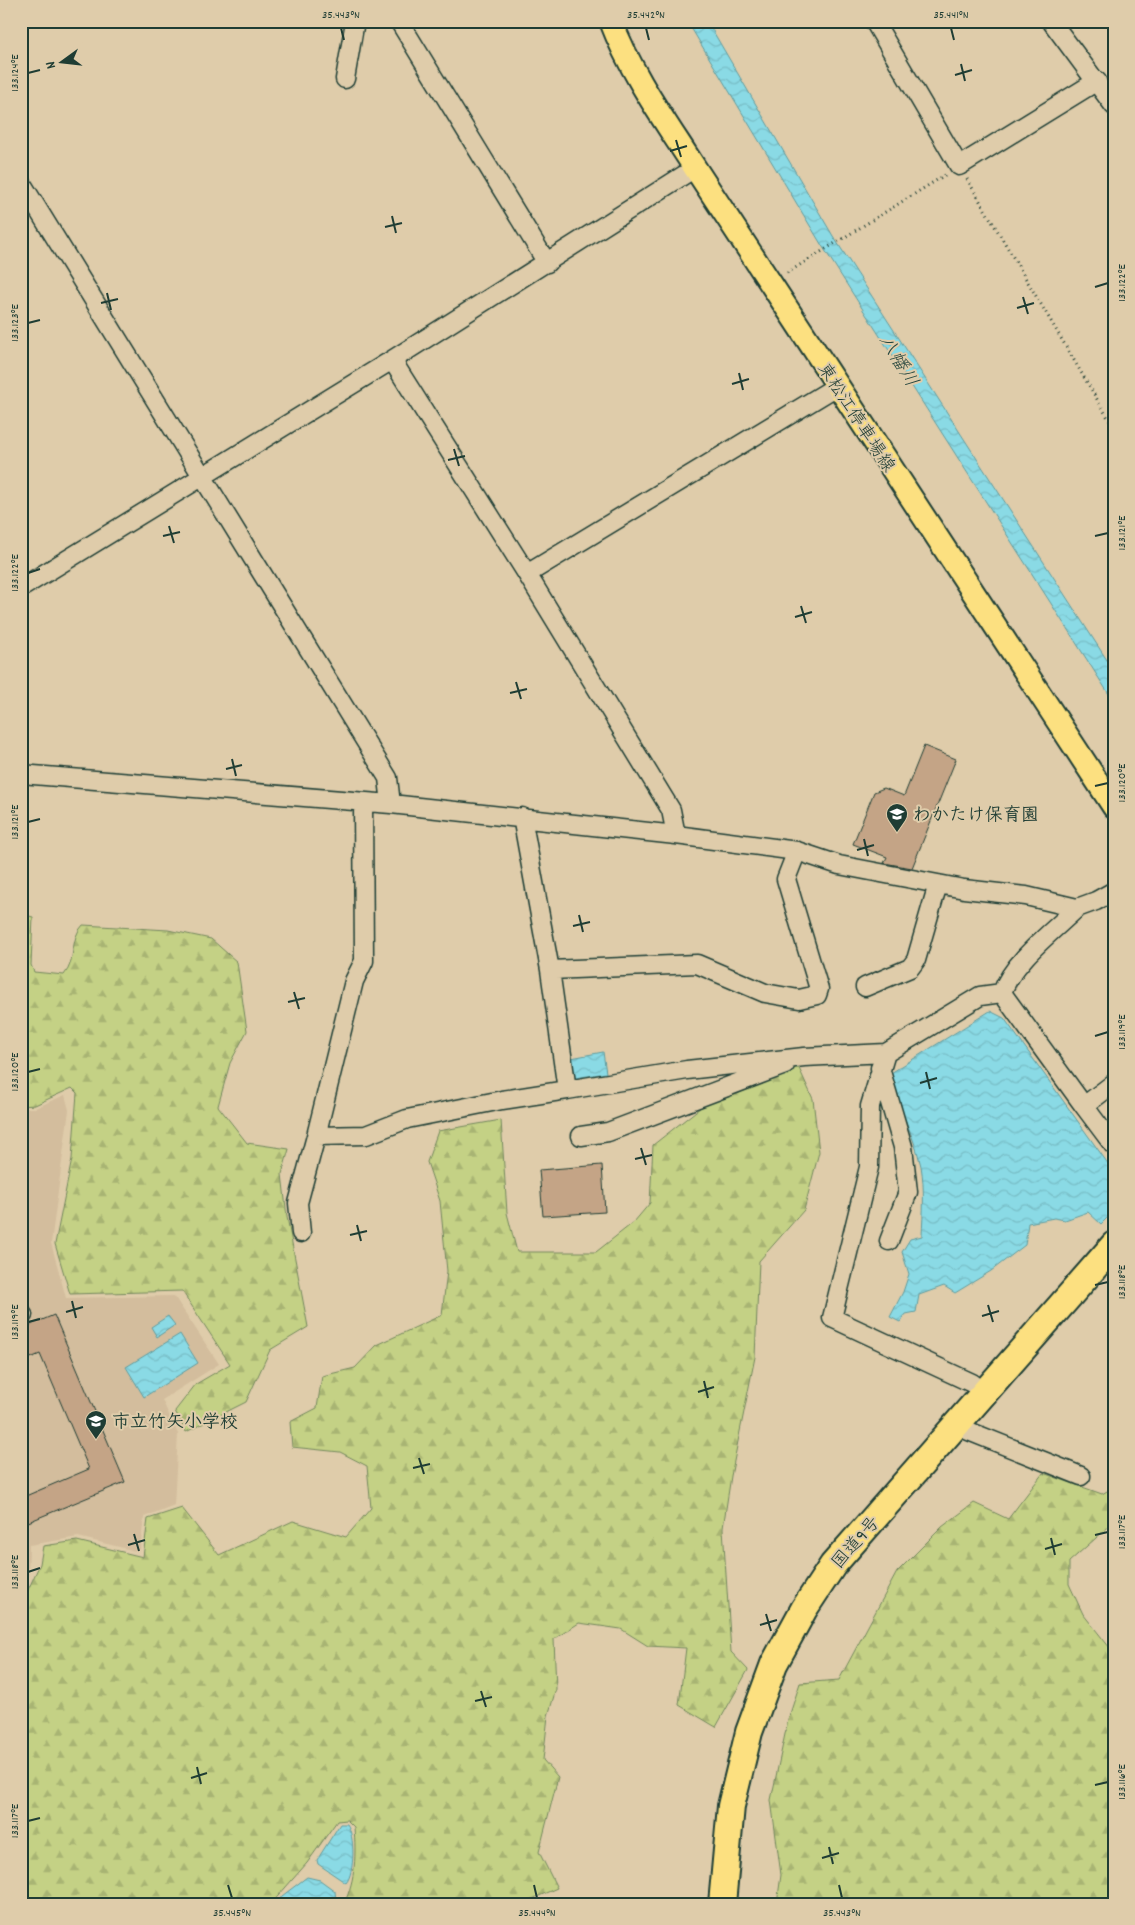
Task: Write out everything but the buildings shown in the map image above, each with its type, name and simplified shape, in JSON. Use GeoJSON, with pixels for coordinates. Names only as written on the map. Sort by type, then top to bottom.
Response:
{"type":"FeatureCollection","features":[{"type":"Feature","properties":{"kind":"highway","name":"国道9号"},"geometry":{"type":"LineString","coordinates":[[722,1904],[731,1806],[749,1732],[774,1664],[804,1609],[833,1565],[1114,1246]]}},
{"type":"Feature","properties":{"kind":"main road","name":"東松江停車場線"},"geometry":{"type":"LineString","coordinates":[[611,21],[620,45],[695,168],[1114,807]]}},
{"type":"Feature","properties":{"kind":"street"},"geometry":{"type":"LineString","coordinates":[[345,79],[355,21]]}},
{"type":"Feature","properties":{"kind":"street"},"geometry":{"type":"LineString","coordinates":[[399,21],[547,263]]}},
{"type":"Feature","properties":{"kind":"street"},"geometry":{"type":"LineString","coordinates":[[874,21],[959,166],[1097,81]]}},
{"type":"Feature","properties":{"kind":"street"},"geometry":{"type":"LineString","coordinates":[[1051,21],[1114,106]]}},
{"type":"Feature","properties":{"kind":"street"},"geometry":{"type":"LineString","coordinates":[[21,588],[392,360],[695,168]]}},
{"type":"Feature","properties":{"kind":"street"},"geometry":{"type":"LineString","coordinates":[[21,182],[388,778],[391,804]]}},
{"type":"Feature","properties":{"kind":"street"},"geometry":{"type":"LineString","coordinates":[[392,360],[527,574],[671,810],[676,835]]}},
{"type":"Feature","properties":{"kind":"street"},"geometry":{"type":"LineString","coordinates":[[527,574],[837,386]]}},
{"type":"Feature","properties":{"kind":"street"},"geometry":{"type":"LineString","coordinates":[[21,774],[391,804],[676,835],[797,851],[839,865],[938,884],[1026,896],[1077,908]]}},
{"type":"Feature","properties":{"kind":"street"},"geometry":{"type":"LineString","coordinates":[[301,1233],[298,1203],[354,981],[364,961],[363,802]]}},
{"type":"Feature","properties":{"kind":"street"},"geometry":{"type":"LineString","coordinates":[[522,817],[550,970],[567,1090]]}},
{"type":"Feature","properties":{"kind":"street"},"geometry":{"type":"LineString","coordinates":[[550,970],[697,964],[765,993],[800,999],[816,995],[819,989],[786,879],[797,851]]}},
{"type":"Feature","properties":{"kind":"street"},"geometry":{"type":"LineString","coordinates":[[865,987],[910,968],[916,960],[938,884]]}},
{"type":"Feature","properties":{"kind":"street"},"geometry":{"type":"LineString","coordinates":[[1002,994],[1006,980],[1032,951],[1077,908],[1096,902],[1114,891]]}},
{"type":"Feature","properties":{"kind":"street"},"geometry":{"type":"LineString","coordinates":[[985,1393],[972,1383],[832,1318],[869,1167],[870,1106],[883,1060],[980,996],[1002,994]]}},
{"type":"Feature","properties":{"kind":"street"},"geometry":{"type":"LineString","coordinates":[[1002,994],[1114,1146]]}},
{"type":"Feature","properties":{"kind":"street"},"geometry":{"type":"LineString","coordinates":[[316,1136],[366,1135],[407,1119],[502,1100],[687,1070],[804,1056],[874,1055],[883,1060],[903,1147],[908,1192],[889,1241]]}},
{"type":"Feature","properties":{"kind":"street"},"geometry":{"type":"LineString","coordinates":[[581,1136],[608,1132],[634,1123],[804,1056]]}},
{"type":"Feature","properties":{"kind":"street"},"geometry":{"type":"LineString","coordinates":[[1084,1106],[1114,1083]]}},
{"type":"Feature","properties":{"kind":"street"},"geometry":{"type":"LineString","coordinates":[[956,1426],[1081,1476]]}},
{"type":"Feature","properties":{"kind":"path"},"geometry":{"type":"LineString","coordinates":[[770,284],[959,166],[1114,428]]}},
{"type":"Feature","properties":{"kind":"shaded area"},"geometry":{"type":"Polygon","coordinates":[[[65,1095],[69,1110],[51,1243],[66,1298],[174,1296],[219,1364],[162,1400],[178,1434],[174,1505],[144,1517],[140,1549],[136,1551],[78,1537],[29,1545],[28,1579],[21,1595],[21,1108],[35,1108],[65,1095]]]}},
{"type":"Feature","properties":{"kind":"green space"},"geometry":{"type":"Polygon","coordinates":[[[21,914],[33,917],[31,965],[34,972],[64,975],[70,963],[76,937],[83,925],[168,930],[211,939],[237,962],[247,1031],[230,1063],[218,1106],[247,1143],[289,1149],[282,1174],[287,1217],[308,1327],[270,1350],[246,1402],[186,1432],[175,1411],[196,1384],[230,1364],[182,1291],[70,1294],[55,1244],[72,1159],[77,1093],[72,1088],[35,1105],[21,1106],[21,914]]]}},
{"type":"Feature","properties":{"kind":"green space"},"geometry":{"type":"Polygon","coordinates":[[[798,1066],[813,1099],[819,1152],[804,1210],[759,1261],[755,1357],[731,1476],[723,1528],[731,1652],[748,1670],[716,1727],[679,1705],[686,1648],[648,1646],[621,1629],[579,1623],[554,1639],[556,1689],[548,1716],[543,1760],[558,1777],[539,1852],[557,1888],[521,1904],[344,1904],[351,1885],[355,1857],[354,1827],[347,1820],[337,1821],[307,1863],[271,1904],[21,1904],[21,1605],[40,1564],[43,1546],[77,1541],[143,1557],[148,1519],[182,1508],[219,1555],[293,1521],[346,1537],[371,1508],[367,1466],[340,1452],[292,1447],[290,1422],[317,1408],[322,1376],[355,1368],[377,1345],[442,1315],[447,1271],[440,1201],[427,1162],[438,1131],[501,1120],[507,1213],[517,1252],[596,1252],[634,1222],[650,1203],[653,1145],[710,1100],[737,1094],[798,1066]]]}},
{"type":"Feature","properties":{"kind":"green space"},"geometry":{"type":"Polygon","coordinates":[[[1043,1473],[1102,1494],[1114,1487],[1114,1522],[1069,1562],[1069,1584],[1083,1614],[1114,1653],[1114,1904],[777,1904],[781,1875],[771,1800],[788,1720],[800,1683],[839,1680],[897,1572],[942,1527],[974,1503],[1008,1519],[1043,1473]]]}},
{"type":"Feature","properties":{"kind":"water","name":"八幡川"},"geometry":{"type":"Polygon","coordinates":[[[687,21],[707,21],[833,236],[1114,671],[1114,702],[821,244],[687,21]]]}},
{"type":"Feature","properties":{"kind":"water"},"geometry":{"type":"Polygon","coordinates":[[[990,1011],[1004,1018],[1114,1172],[1114,1211],[1101,1224],[1088,1212],[1065,1220],[1054,1218],[1028,1223],[1025,1245],[991,1271],[955,1293],[944,1286],[919,1295],[916,1312],[906,1314],[900,1322],[890,1317],[903,1292],[909,1274],[902,1252],[910,1239],[922,1236],[923,1183],[921,1166],[914,1143],[886,1076],[990,1011]]]}},
{"type":"Feature","properties":{"kind":"water"},"geometry":{"type":"Polygon","coordinates":[[[603,1052],[606,1073],[575,1078],[571,1058],[603,1052]]]}},
{"type":"Feature","properties":{"kind":"water"},"geometry":{"type":"Polygon","coordinates":[[[168,1316],[175,1325],[157,1337],[151,1327],[168,1316]]]}},
{"type":"Feature","properties":{"kind":"water"},"geometry":{"type":"Polygon","coordinates":[[[180,1334],[198,1363],[144,1397],[126,1367],[180,1334]]]}},
{"type":"Feature","properties":{"kind":"water"},"geometry":{"type":"Polygon","coordinates":[[[340,1824],[347,1824],[350,1829],[353,1845],[351,1871],[346,1883],[318,1864],[317,1860],[340,1824]]]}},
{"type":"Feature","properties":{"kind":"water"},"geometry":{"type":"Polygon","coordinates":[[[307,1877],[320,1880],[335,1891],[336,1904],[276,1904],[282,1896],[307,1877]]]}},
{"type":"Feature","properties":{"kind":"place","name":"わかたけ保育園"},"geometry":{"type":"Point","coordinates":[897,833]}},
{"type":"Feature","properties":{"kind":"place","name":"市立竹矢小学校"},"geometry":{"type":"Point","coordinates":[96,1440]}}]}
